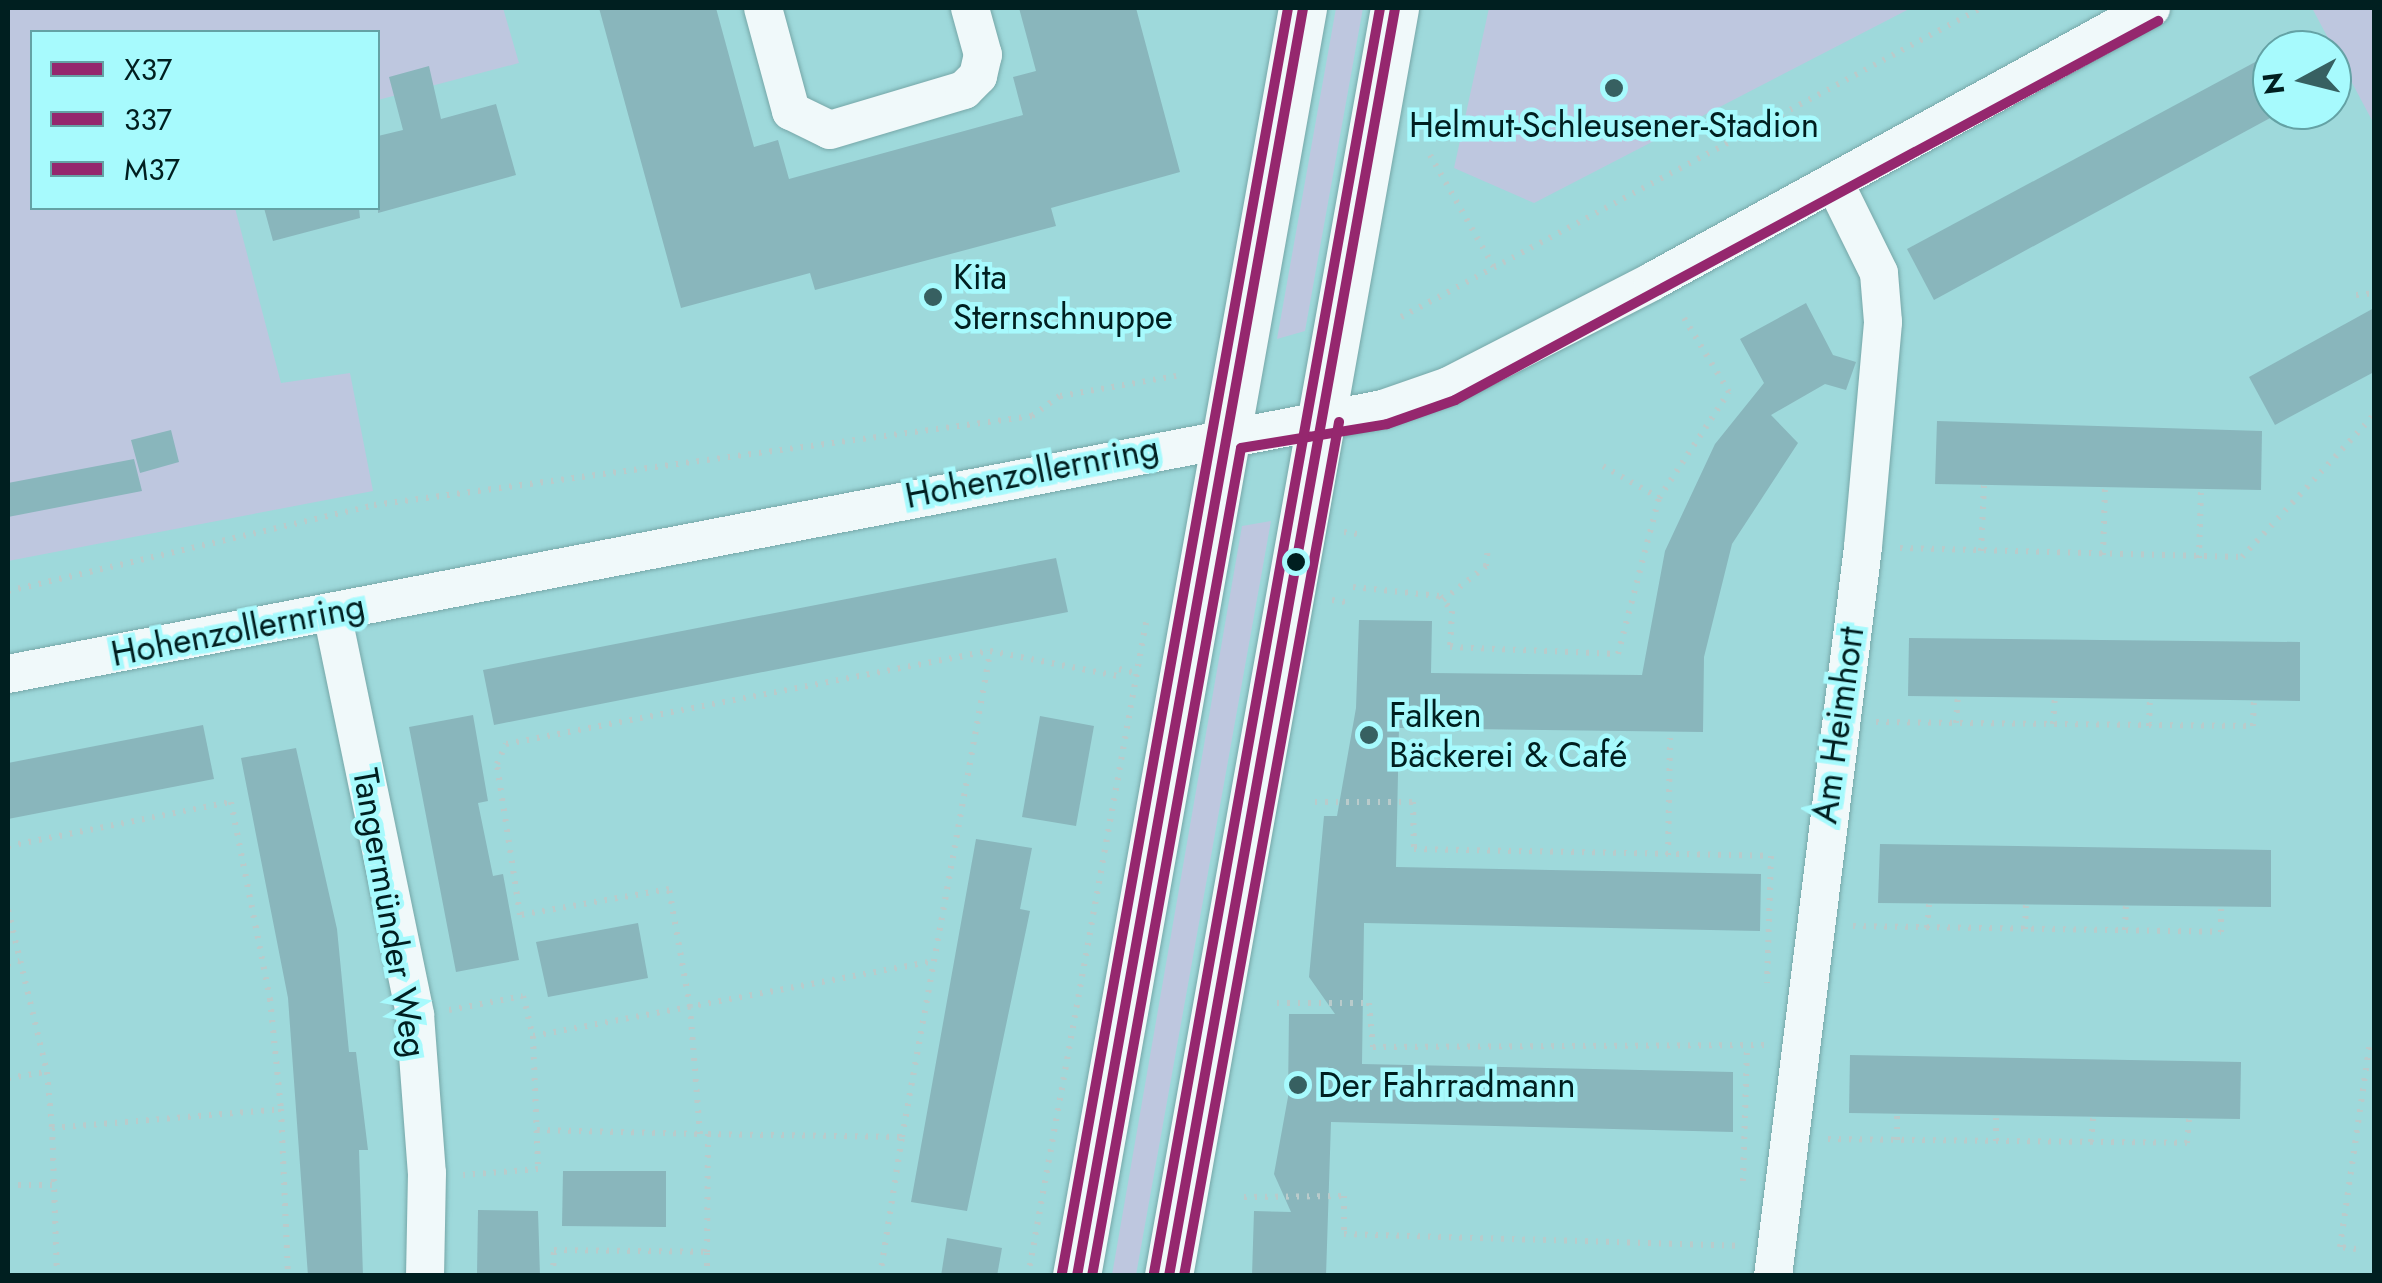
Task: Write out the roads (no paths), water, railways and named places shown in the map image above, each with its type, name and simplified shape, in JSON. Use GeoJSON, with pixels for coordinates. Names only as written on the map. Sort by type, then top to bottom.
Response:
{"type":"FeatureCollection","features":[{"type":"Feature","properties":{"kind":"main road"},"geometry":{"type":"LineString","coordinates":[[1078,1276],[1302,8]]}},
{"type":"Feature","properties":{"kind":"main road"},"geometry":{"type":"LineString","coordinates":[[1169,1276],[1395,8]]}},
{"type":"Feature","properties":{"kind":"street"},"geometry":{"type":"LineString","coordinates":[[762,8],[791,111],[830,130],[964,90],[982,55],[970,8]]}},
{"type":"Feature","properties":{"kind":"street","name":"Hohenzollernring"},"geometry":{"type":"LineString","coordinates":[[8,674],[1324,419],[1448,386],[1835,184],[2151,8]]}},
{"type":"Feature","properties":{"kind":"street","name":"Am Heimhort"},"geometry":{"type":"LineString","coordinates":[[1773,1276],[1864,547],[1883,322],[1879,272],[1835,184]]}},
{"type":"Feature","properties":{"kind":"street","name":"Tangermünder Weg"},"geometry":{"type":"LineString","coordinates":[[332,612],[414,1015],[427,1172],[425,1276]]}},
{"type":"Feature","properties":{"kind":"place","name":"Helmut-Schleusener-Stadion"},"geometry":{"type":"Point","coordinates":[1614,88]}},
{"type":"Feature","properties":{"kind":"place","name":"Kita Sternschnuppe"},"geometry":{"type":"Point","coordinates":[933,297]}},
{"type":"Feature","properties":{"kind":"place","name":"Falken Bäckerei & Café"},"geometry":{"type":"Point","coordinates":[1369,735]}},
{"type":"Feature","properties":{"kind":"place","name":"Der Fahrradmann"},"geometry":{"type":"Point","coordinates":[1298,1085]}}]}
